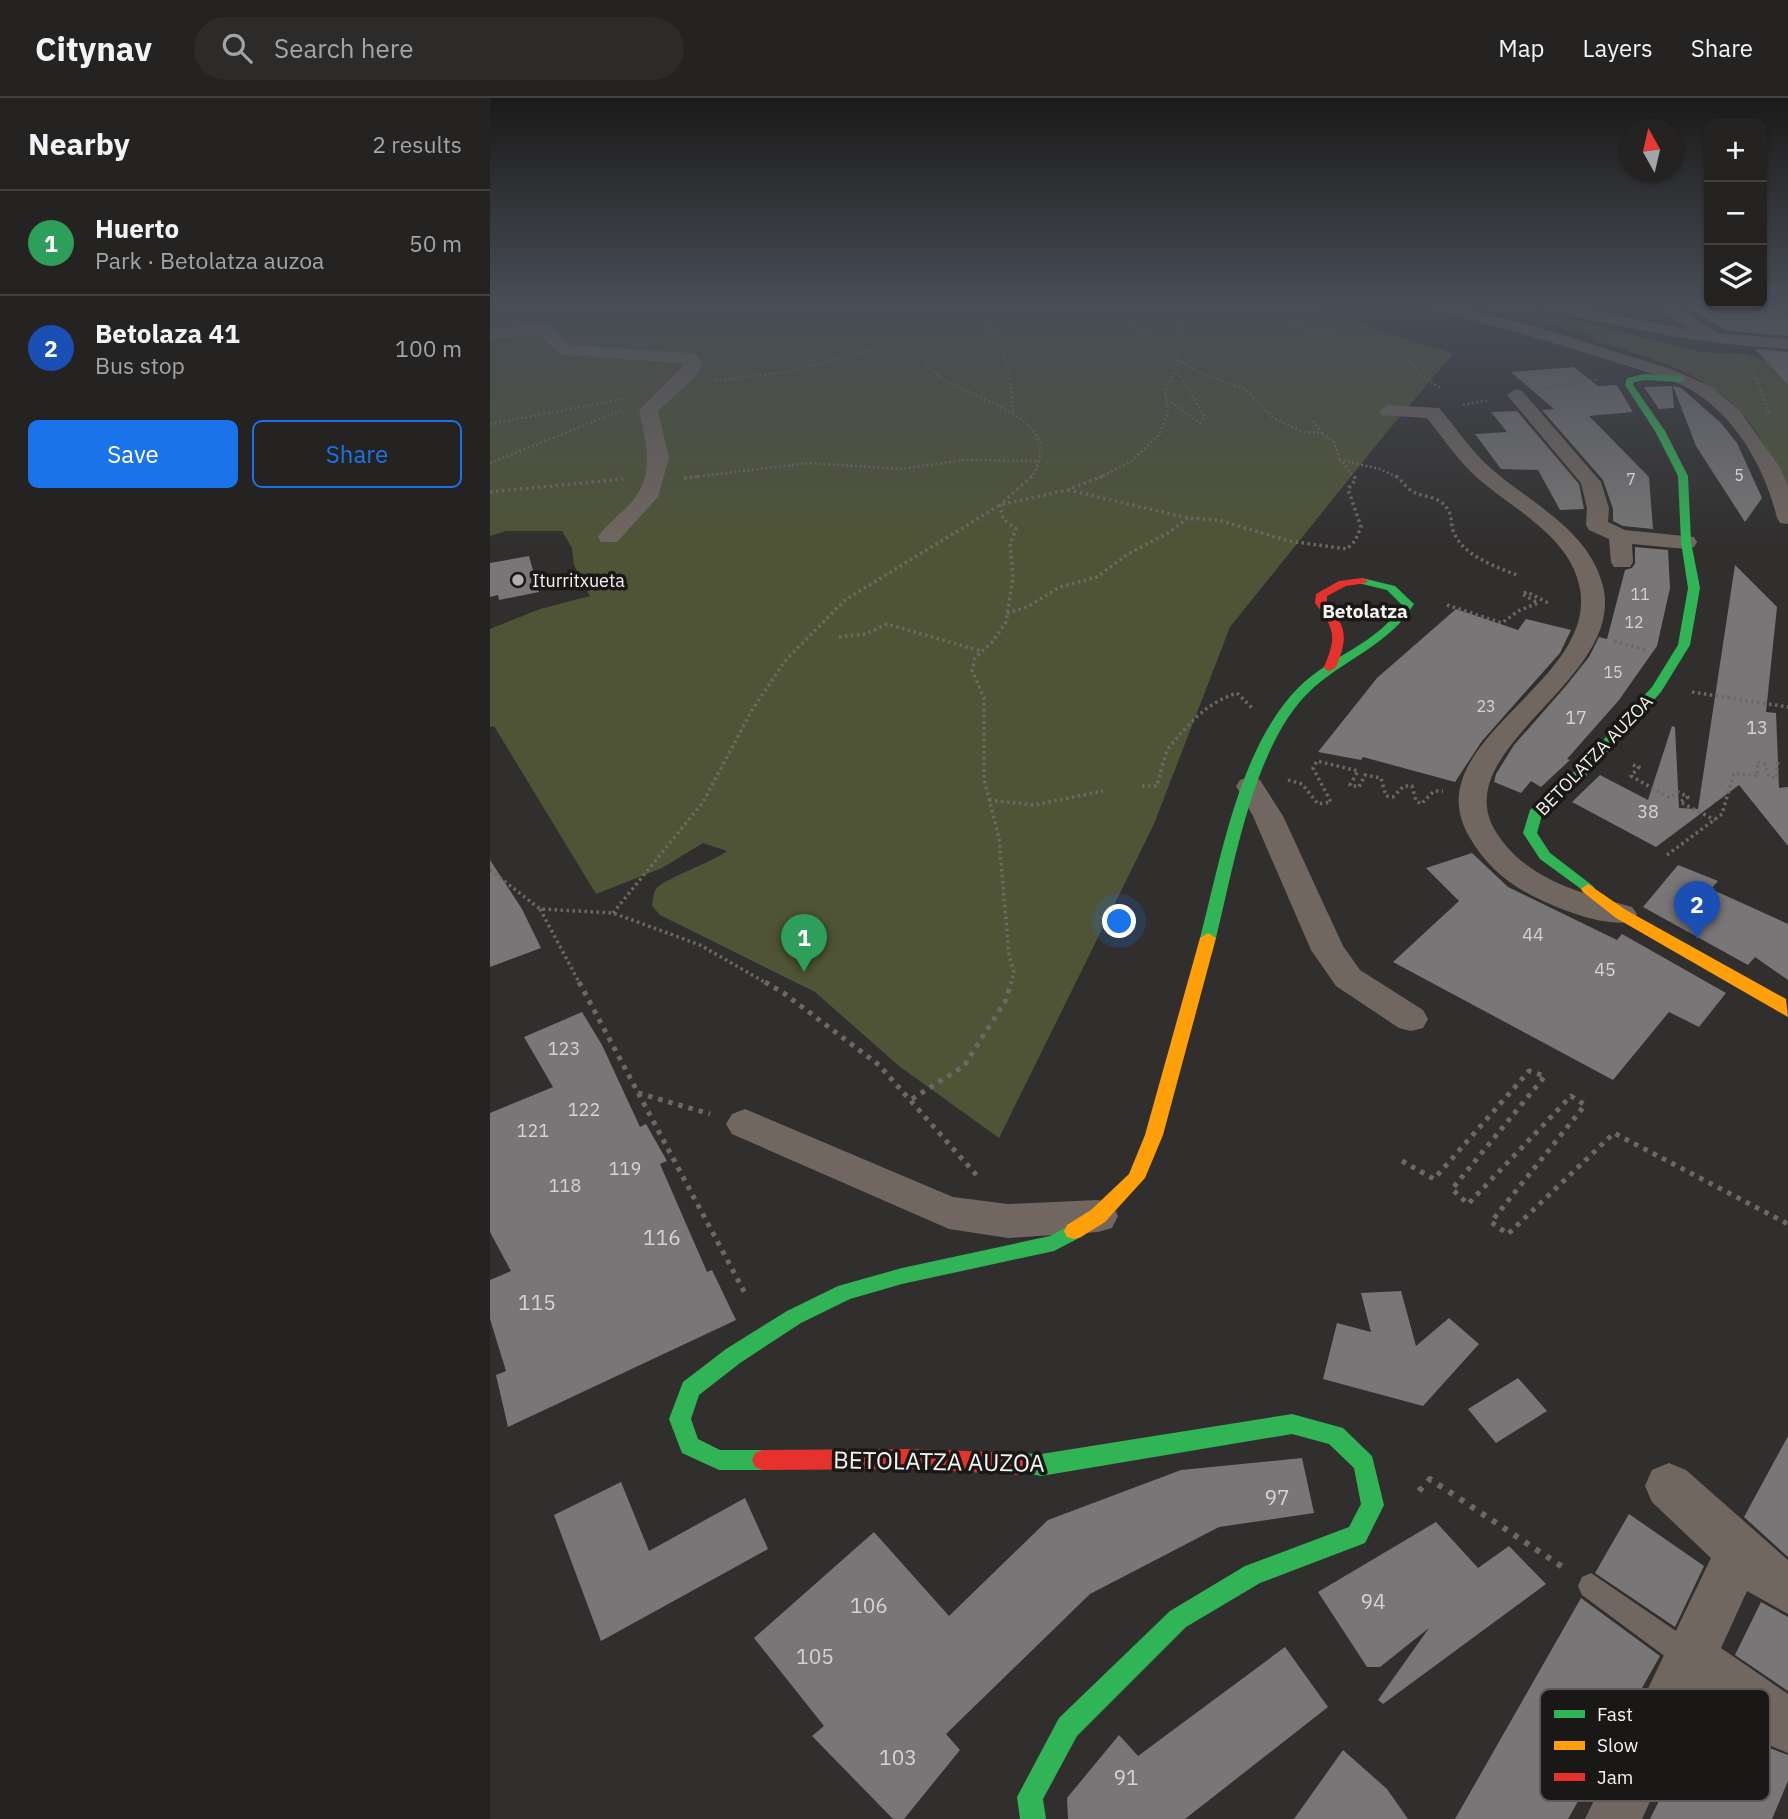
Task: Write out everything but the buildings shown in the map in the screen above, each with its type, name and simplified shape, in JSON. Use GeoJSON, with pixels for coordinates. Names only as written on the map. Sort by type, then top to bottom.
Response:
{"type":"FeatureCollection","features":[{"type":"Feature","properties":{"kind":"street","name":"BETOLATZA AUZOA"},"geometry":{"type":"LineString","coordinates":[[1629,385],[1656,425],[1682,476],[1686,542],[1694,588],[1684,645],[1660,683],[1579,775],[1535,813],[1530,833],[1545,856],[1621,914],[1780,1003],[1788,1011]]}},
{"type":"Feature","properties":{"kind":"street"},"geometry":{"type":"LineString","coordinates":[[1694,385],[1727,408],[1742,425],[1778,487],[1788,518]]}},
{"type":"Feature","properties":{"kind":"street"},"geometry":{"type":"LineString","coordinates":[[609,537],[647,497],[659,458],[648,410],[676,386]]}},
{"type":"Feature","properties":{"kind":"street"},"geometry":{"type":"LineString","coordinates":[[1516,395],[1591,482],[1598,508],[1597,525],[1620,536],[1686,542]]}},
{"type":"Feature","properties":{"kind":"street","name":"BETOLATZA AUZOA"},"geometry":{"type":"LineString","coordinates":[[1388,411],[1432,412],[1481,471],[1559,535],[1581,557],[1592,591],[1588,633],[1560,677],[1490,751],[1475,784],[1472,812],[1475,827],[1488,845],[1519,876],[1585,906],[1621,914]]}},
{"type":"Feature","properties":{"kind":"street"},"geometry":{"type":"LineString","coordinates":[[1620,536],[1622,562]]}},
{"type":"Feature","properties":{"kind":"street","name":"BETOLATZA AUZOA"},"geometry":{"type":"LineString","coordinates":[[1033,1819],[1030,1797],[1068,1727],[1178,1619],[1253,1574],[1357,1535],[1373,1505],[1364,1463],[1335,1435],[1292,1424],[1041,1465],[914,1459],[719,1460],[691,1446],[680,1419],[690,1389],[767,1334],[845,1292],[902,1276],[1054,1243],[1098,1216],[1136,1178],[1154,1135],[1250,786],[1266,744],[1281,717],[1299,694],[1330,667],[1359,651],[1402,616],[1408,604],[1403,595],[1383,584],[1355,581],[1339,584],[1322,594],[1321,604],[1336,621],[1341,634],[1341,642],[1330,667]]}},
{"type":"Feature","properties":{"kind":"street"},"geometry":{"type":"LineString","coordinates":[[1250,786],[1268,816],[1328,950],[1348,978],[1411,1019]]}},
{"type":"Feature","properties":{"kind":"street"},"geometry":{"type":"LineString","coordinates":[[745,1124],[949,1213],[1021,1220],[1098,1216]]}},
{"type":"Feature","properties":{"kind":"street"},"geometry":{"type":"LineString","coordinates":[[1669,1486],[1760,1572],[1788,1589]]}},
{"type":"Feature","properties":{"kind":"street"},"geometry":{"type":"LineString","coordinates":[[1676,1689],[1727,1578],[1742,1554]]}},
{"type":"Feature","properties":{"kind":"street"},"geometry":{"type":"LineString","coordinates":[[1691,1658],[1735,1689]]}},
{"type":"Feature","properties":{"kind":"street"},"geometry":{"type":"LineString","coordinates":[[1770,1713],[1788,1726]]}},
{"type":"Feature","properties":{"kind":"street"},"geometry":{"type":"LineString","coordinates":[[1613,1819],[1622,1801]]}},
{"type":"Feature","properties":{"kind":"lane"},"geometry":{"type":"LineString","coordinates":[[1591,1586],[1691,1658]]}},
{"type":"Feature","properties":{"kind":"path"},"geometry":{"type":"LineString","coordinates":[[490,424],[607,403],[681,385]]}},
{"type":"Feature","properties":{"kind":"path"},"geometry":{"type":"LineString","coordinates":[[612,913],[703,802],[752,710],[785,661],[845,600],[1000,505],[1034,474],[1041,452],[1036,433],[1013,415],[958,385]]}},
{"type":"Feature","properties":{"kind":"path"},"geometry":{"type":"LineString","coordinates":[[1010,385],[1013,415]]}},
{"type":"Feature","properties":{"kind":"path"},"geometry":{"type":"LineString","coordinates":[[1000,505],[1067,490],[1131,461],[1146,448],[1165,423],[1165,390],[1168,385]]}},
{"type":"Feature","properties":{"kind":"path"},"geometry":{"type":"LineString","coordinates":[[1167,399],[1200,422],[1205,416],[1183,385]]}},
{"type":"Feature","properties":{"kind":"path"},"geometry":{"type":"LineString","coordinates":[[1237,385],[1246,390],[1273,418],[1303,432],[1322,433]]}},
{"type":"Feature","properties":{"kind":"path"},"geometry":{"type":"LineString","coordinates":[[1437,385],[1445,391]]}},
{"type":"Feature","properties":{"kind":"path"},"geometry":{"type":"LineString","coordinates":[[1758,385],[1768,412]]}},
{"type":"Feature","properties":{"kind":"path"},"geometry":{"type":"LineString","coordinates":[[490,463],[631,406],[653,390]]}},
{"type":"Feature","properties":{"kind":"path"},"geometry":{"type":"LineString","coordinates":[[1067,490],[1188,518],[1218,520],[1289,541],[1347,549],[1354,543],[1362,527],[1362,518],[1348,489],[1356,478],[1340,460],[1334,442],[1322,433],[1313,421]]}},
{"type":"Feature","properties":{"kind":"path"},"geometry":{"type":"LineString","coordinates":[[490,492],[599,480],[682,478],[762,466],[809,463],[901,469],[964,460],[1038,461]]}},
{"type":"Feature","properties":{"kind":"path"},"geometry":{"type":"LineString","coordinates":[[1340,460],[1386,471],[1408,484],[1411,491],[1432,496],[1447,504],[1453,531],[1470,551],[1517,575]]}},
{"type":"Feature","properties":{"kind":"path"},"geometry":{"type":"LineString","coordinates":[[912,1099],[964,1066],[1006,1000],[1014,972],[1009,955],[999,838],[984,779],[984,698],[972,670],[975,658],[1006,622],[1013,577],[1010,544],[1016,528],[1003,519],[1000,505]]}},
{"type":"Feature","properties":{"kind":"path"},"geometry":{"type":"LineString","coordinates":[[1007,613],[1016,613],[1034,605],[1053,590],[1072,582],[1096,578],[1131,552],[1171,534],[1188,518]]}},
{"type":"Feature","properties":{"kind":"path"},"geometry":{"type":"LineString","coordinates":[[1447,605],[1502,623],[1518,611],[1538,603],[1522,594],[1527,592],[1548,603]]}},
{"type":"Feature","properties":{"kind":"path"},"geometry":{"type":"LineString","coordinates":[[839,637],[866,634],[887,624],[982,651]]}},
{"type":"Feature","properties":{"kind":"path"},"geometry":{"type":"LineString","coordinates":[[1588,633],[1660,654],[1663,640],[1684,645]]}},
{"type":"Feature","properties":{"kind":"path"},"geometry":{"type":"LineString","coordinates":[[1660,683],[1695,693],[1788,707]]}},
{"type":"Feature","properties":{"kind":"path"},"geometry":{"type":"LineString","coordinates":[[1142,786],[1157,786],[1165,764],[1166,750],[1180,740],[1195,716],[1222,697],[1237,693]]}},
{"type":"Feature","properties":{"kind":"path"},"geometry":{"type":"LineString","coordinates":[[1281,778],[1302,784],[1318,804],[1331,802],[1313,768],[1317,761],[1358,771],[1350,785],[1359,787],[1365,775],[1381,778],[1386,796],[1393,797],[1404,786],[1412,786],[1416,801],[1421,804],[1434,791],[1443,790],[1444,799]]}},
{"type":"Feature","properties":{"kind":"path"},"geometry":{"type":"LineString","coordinates":[[1667,855],[1722,814],[1734,773],[1758,776],[1757,762],[1765,764],[1769,777],[1776,778],[1778,762]]}},
{"type":"Feature","properties":{"kind":"path"},"geometry":{"type":"LineString","coordinates":[[1645,785],[1670,797],[1678,792],[1688,797],[1679,802],[1715,820]]}},
{"type":"Feature","properties":{"kind":"path"},"geometry":{"type":"LineString","coordinates":[[989,800],[1034,805],[1103,790]]}},
{"type":"Feature","properties":{"kind":"path"},"geometry":{"type":"LineString","coordinates":[[490,870],[540,909],[767,1334]]}},
{"type":"Feature","properties":{"kind":"path"},"geometry":{"type":"LineString","coordinates":[[540,909],[612,913],[700,945],[785,994],[879,1065],[912,1099],[965,1164],[1021,1220]]}},
{"type":"Feature","properties":{"kind":"path"},"geometry":{"type":"LineString","coordinates":[[1402,1161],[1434,1179],[1529,1071],[1545,1076],[1452,1189],[1468,1204],[1571,1096],[1586,1105],[1491,1222],[1508,1234],[1614,1133],[1788,1224]]}},
{"type":"Feature","properties":{"kind":"path"},"geometry":{"type":"LineString","coordinates":[[638,1093],[745,1124]]}},
{"type":"Feature","properties":{"kind":"path"},"geometry":{"type":"LineString","coordinates":[[1430,1479],[1591,1586]]}},
{"type":"Feature","properties":{"kind":"green space"},"geometry":{"type":"Polygon","coordinates":[[[490,385],[1426,385],[1230,627],[1154,824],[999,1138],[899,1066],[815,992],[660,915],[652,906],[655,891],[660,885],[727,851],[703,843],[662,868],[596,894],[494,726],[490,727],[490,629],[540,609],[590,596],[574,565],[572,548],[562,531],[506,531],[490,536],[490,385]]]}},
{"type":"Feature","properties":{"kind":"green space"},"geometry":{"type":"Polygon","coordinates":[[[1708,385],[1788,385],[1788,486],[1745,417],[1708,385]]]}},
{"type":"Feature","properties":{"kind":"traffic: fast"},"geometry":{"type":"LineString","coordinates":[[1588,889],[1545,856],[1530,833],[1535,813],[1579,775],[1657,689],[1684,645],[1694,588],[1686,542],[1683,476],[1660,431],[1629,385]]}},
{"type":"Feature","properties":{"kind":"traffic: fast"},"geometry":{"type":"LineString","coordinates":[[1208,938],[1242,808],[1267,744],[1283,716],[1314,680],[1388,630],[1400,618],[1408,604],[1391,588],[1362,581]]}},
{"type":"Feature","properties":{"kind":"traffic: fast"},"geometry":{"type":"LineString","coordinates":[[763,1460],[719,1460],[690,1446],[680,1419],[690,1389],[733,1356],[794,1317],[845,1292],[902,1276],[1054,1243],[1074,1231]]}},
{"type":"Feature","properties":{"kind":"traffic: fast"},"geometry":{"type":"LineString","coordinates":[[1021,1464],[1041,1465],[1292,1424],[1335,1435],[1364,1463],[1373,1505],[1357,1535],[1253,1574],[1178,1619],[1068,1727],[1030,1797],[1033,1819]]}},
{"type":"Feature","properties":{"kind":"traffic: slow"},"geometry":{"type":"LineString","coordinates":[[1588,889],[1621,914],[1780,1003],[1788,1011]]}},
{"type":"Feature","properties":{"kind":"traffic: slow"},"geometry":{"type":"LineString","coordinates":[[1074,1231],[1098,1216],[1136,1178],[1154,1135],[1208,938]]}},
{"type":"Feature","properties":{"kind":"traffic: jam"},"geometry":{"type":"LineString","coordinates":[[1330,667],[1339,633],[1334,619],[1321,603],[1322,594],[1343,583],[1362,581]]}},
{"type":"Feature","properties":{"kind":"traffic: jam"},"geometry":{"type":"LineString","coordinates":[[763,1460],[914,1459],[1021,1464]]}},
{"type":"Feature","properties":{"kind":"place","name":"Iturritxueta"},"geometry":{"type":"Point","coordinates":[518,580]}},
{"type":"Feature","properties":{"kind":"place","name":"Betolaza 41"},"geometry":{"type":"Point","coordinates":[1697,939]}},
{"type":"Feature","properties":{"kind":"place","name":"Huerto"},"geometry":{"type":"Point","coordinates":[804,972]}},
{"type":"Feature","properties":{"kind":"district","name":"Betolatza"},"geometry":{"type":"Point","coordinates":[1365,611]}}]}
